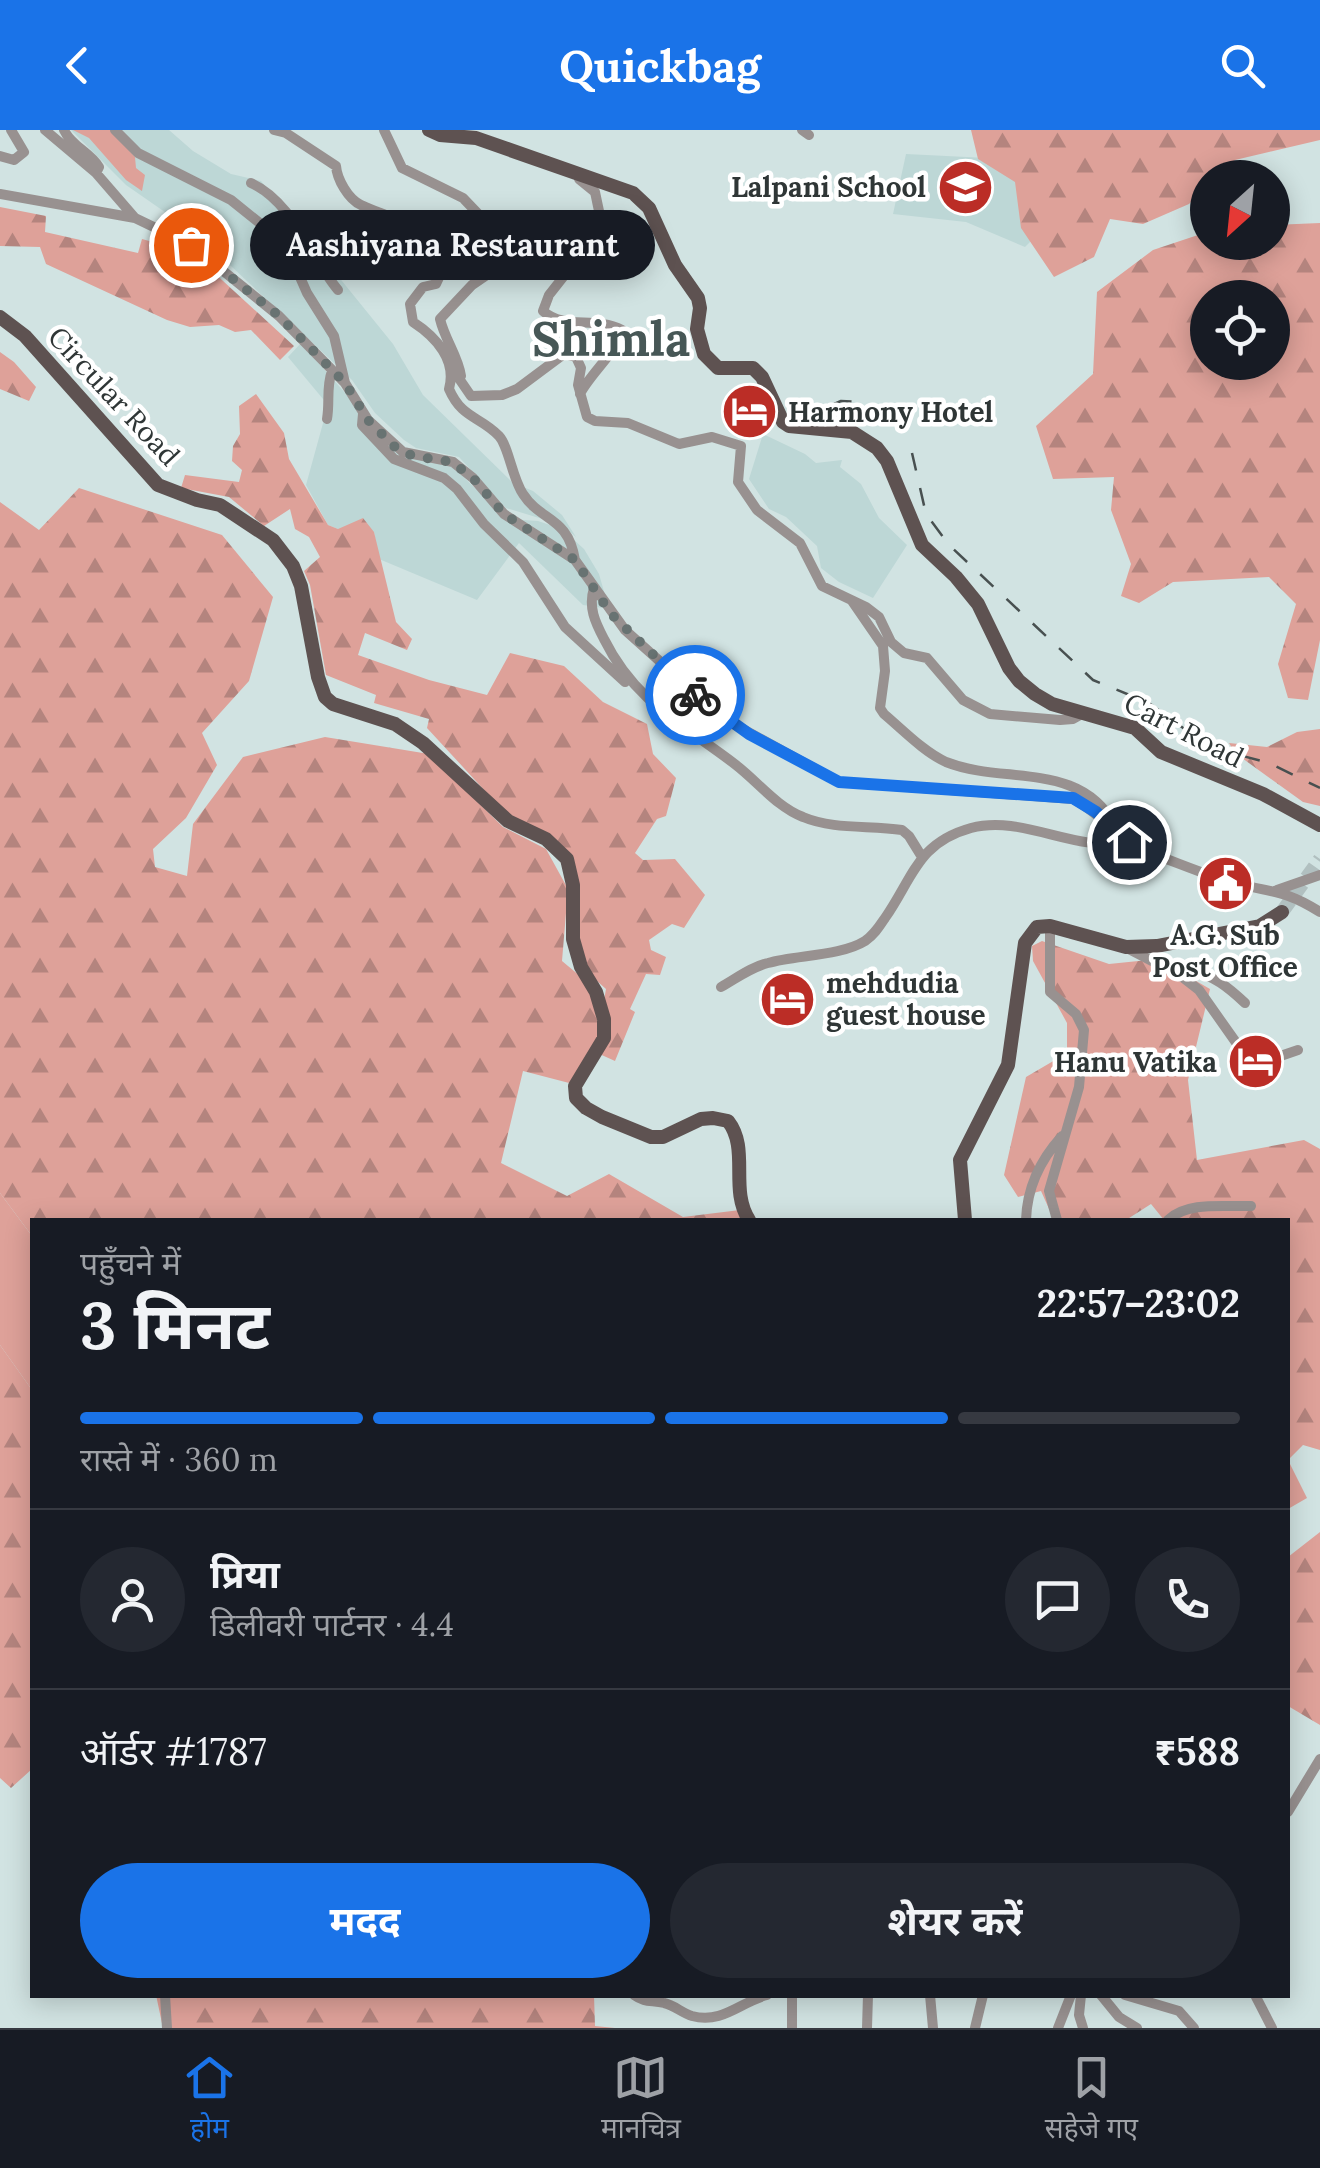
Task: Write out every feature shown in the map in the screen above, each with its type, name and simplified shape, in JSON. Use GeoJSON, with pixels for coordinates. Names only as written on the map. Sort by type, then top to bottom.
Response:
{"type":"FeatureCollection","features":[{"type":"Feature","properties":{"kind":"main road","name":"Cart Road"},"geometry":{"type":"LineString","coordinates":[[429,130],[440,135],[476,138],[633,193],[649,208],[675,265],[698,298],[698,341],[710,362],[726,370],[753,368],[789,426],[852,432],[877,448],[887,461],[922,545],[978,604],[1018,681],[1052,704],[1136,728],[1150,745],[1172,758],[1262,794],[1320,825]]}},
{"type":"Feature","properties":{"kind":"main road","name":"Circular Road"},"geometry":{"type":"LineString","coordinates":[[0,317],[25,336],[158,485],[196,500],[220,504],[273,540],[293,566],[301,586],[325,697],[333,704],[395,724],[436,753],[508,821],[546,839],[567,859],[573,885],[573,939],[604,1018],[604,1038],[575,1086],[576,1098],[602,1117],[651,1137],[663,1137],[702,1120],[728,1121],[737,1136],[738,1194],[748,1218]]}},
{"type":"Feature","properties":{"kind":"main road"},"geometry":{"type":"LineString","coordinates":[[965,1218],[960,1160],[1008,1065],[1027,938],[1037,927],[1050,926],[1126,947],[1157,946],[1260,926],[1282,912]]}},
{"type":"Feature","properties":{"kind":"street"},"geometry":{"type":"LineString","coordinates":[[0,156],[14,160],[24,152],[11,130]]}},
{"type":"Feature","properties":{"kind":"street"},"geometry":{"type":"LineString","coordinates":[[64,130],[92,156],[99,167],[96,173]]}},
{"type":"Feature","properties":{"kind":"street"},"geometry":{"type":"LineString","coordinates":[[115,130],[138,153],[232,200],[267,229],[296,268],[334,336],[345,383]]}},
{"type":"Feature","properties":{"kind":"street"},"geometry":{"type":"LineString","coordinates":[[274,130],[336,166],[336,177],[360,205],[422,230],[433,240],[440,274],[436,284],[423,287],[410,304],[413,322],[432,336],[471,396],[502,394],[528,383],[564,354],[576,357],[587,416],[628,423],[679,444],[712,437],[741,446],[738,482],[757,510],[800,543],[822,586],[850,598],[879,618],[891,642],[904,653],[926,658],[963,700],[990,714],[1060,720],[1082,714]]}},
{"type":"Feature","properties":{"kind":"street"},"geometry":{"type":"LineString","coordinates":[[384,130],[402,168],[463,198],[484,220],[493,237],[491,272],[472,285],[440,319],[450,351],[459,362],[461,377]]}},
{"type":"Feature","properties":{"kind":"street"},"geometry":{"type":"LineString","coordinates":[[47,131],[96,173],[135,218]]}},
{"type":"Feature","properties":{"kind":"street"},"geometry":{"type":"LineString","coordinates":[[570,170],[595,192],[600,211],[543,310],[564,322],[606,322],[622,330],[621,339],[588,376],[580,394]]}},
{"type":"Feature","properties":{"kind":"street"},"geometry":{"type":"LineString","coordinates":[[251,183],[271,198],[320,260],[325,275],[338,290]]}},
{"type":"Feature","properties":{"kind":"street"},"geometry":{"type":"LineString","coordinates":[[0,194],[135,218],[191,245],[279,316],[345,383],[363,414],[403,452],[452,462],[504,514],[575,560]]}},
{"type":"Feature","properties":{"kind":"street"},"geometry":{"type":"LineString","coordinates":[[449,364],[448,389],[458,406],[505,442],[510,468],[521,492],[562,528],[575,560],[611,614],[706,706],[828,778],[857,784],[1073,798],[1096,812],[1129,842],[1215,877],[1277,890],[1320,912]]}},
{"type":"Feature","properties":{"kind":"street"},"geometry":{"type":"LineString","coordinates":[[327,420],[327,385],[332,370]]}},
{"type":"Feature","properties":{"kind":"street"},"geometry":{"type":"LineString","coordinates":[[363,414],[362,425],[394,459],[444,478],[458,488],[484,524],[523,562],[565,627],[678,726],[759,784],[786,809],[826,823],[902,830],[922,856]]}},
{"type":"Feature","properties":{"kind":"street"},"geometry":{"type":"LineString","coordinates":[[594,588],[592,609],[600,632],[614,660],[639,691]]}},
{"type":"Feature","properties":{"kind":"street"},"geometry":{"type":"LineString","coordinates":[[850,598],[883,646],[880,708],[884,714],[949,763],[1071,784],[1103,808],[1116,832]]}},
{"type":"Feature","properties":{"kind":"street"},"geometry":{"type":"LineString","coordinates":[[721,988],[755,967],[848,948],[867,940],[888,914],[922,856],[962,832],[991,825],[1018,827],[1095,845],[1129,842]]}},
{"type":"Feature","properties":{"kind":"street"},"geometry":{"type":"LineString","coordinates":[[1277,890],[1320,876]]}},
{"type":"Feature","properties":{"kind":"street"},"geometry":{"type":"LineString","coordinates":[[1050,926],[1050,992],[1076,1014],[1084,1030],[1081,1078],[1050,1191],[1057,1218]]}},
{"type":"Feature","properties":{"kind":"street"},"geometry":{"type":"LineString","coordinates":[[1126,947],[1185,979],[1213,1007],[1247,1058],[1269,1060],[1298,1050]]}},
{"type":"Feature","properties":{"kind":"street"},"geometry":{"type":"LineString","coordinates":[[1185,979],[1189,971],[1209,975],[1235,990],[1246,1003]]}},
{"type":"Feature","properties":{"kind":"street"},"geometry":{"type":"LineString","coordinates":[[1026,1218],[1026,1204],[1038,1170],[1066,1131]]}},
{"type":"Feature","properties":{"kind":"street"},"geometry":{"type":"LineString","coordinates":[[1170,1218],[1178,1212],[1201,1207],[1250,1206]]}},
{"type":"Feature","properties":{"kind":"street"},"geometry":{"type":"LineString","coordinates":[[1290,1809],[1320,1759]]}},
{"type":"Feature","properties":{"kind":"street"},"geometry":{"type":"LineString","coordinates":[[165,1998],[167,2028]]}},
{"type":"Feature","properties":{"kind":"street"},"geometry":{"type":"LineString","coordinates":[[638,1998],[643,2002],[664,2002],[703,2018],[727,2015],[761,1998]]}},
{"type":"Feature","properties":{"kind":"street"},"geometry":{"type":"LineString","coordinates":[[792,1998],[792,2028]]}},
{"type":"Feature","properties":{"kind":"street"},"geometry":{"type":"LineString","coordinates":[[866,2028],[868,1998]]}},
{"type":"Feature","properties":{"kind":"street"},"geometry":{"type":"LineString","coordinates":[[930,1998],[933,2028]]}},
{"type":"Feature","properties":{"kind":"street"},"geometry":{"type":"LineString","coordinates":[[975,2028],[982,1998]]}},
{"type":"Feature","properties":{"kind":"street"},"geometry":{"type":"LineString","coordinates":[[1058,2028],[1070,1998]]}},
{"type":"Feature","properties":{"kind":"street"},"geometry":{"type":"LineString","coordinates":[[1082,1998],[1079,2014],[1083,2028]]}},
{"type":"Feature","properties":{"kind":"street"},"geometry":{"type":"LineString","coordinates":[[1103,1998],[1121,2024],[1137,2028]]}},
{"type":"Feature","properties":{"kind":"street"},"geometry":{"type":"LineString","coordinates":[[1136,1998],[1179,2011],[1194,2028]]}},
{"type":"Feature","properties":{"kind":"street"},"geometry":{"type":"LineString","coordinates":[[1257,1998],[1272,2028]]}},
{"type":"Feature","properties":{"kind":"shaded area"},"geometry":{"type":"Polygon","coordinates":[[[71,130],[169,130],[193,151],[231,174],[261,181],[393,344],[423,395],[513,483],[533,491],[562,515],[576,537],[562,525],[506,508],[459,457],[416,448],[404,440],[375,413],[352,380],[198,235],[126,185],[71,130]]]}},
{"type":"Feature","properties":{"kind":"shaded area","name":"Lalpani School"},"geometry":{"type":"Polygon","coordinates":[[[906,154],[1007,159],[1056,216],[1025,247],[966,222],[893,214],[906,154]]]}},
{"type":"Feature","properties":{"kind":"shaded area"},"geometry":{"type":"Polygon","coordinates":[[[301,343],[369,420],[411,454],[450,464],[507,519],[538,521],[562,529],[584,549],[599,574],[609,609],[583,605],[519,543],[477,600],[379,559],[374,532],[328,525],[306,485],[328,405],[288,357],[301,343]]]}},
{"type":"Feature","properties":{"kind":"shaded area"},"geometry":{"type":"Polygon","coordinates":[[[763,434],[816,463],[842,460],[840,467],[861,484],[879,518],[907,545],[873,598],[839,582],[821,568],[817,546],[786,517],[769,509],[749,479],[763,434]]]}},
{"type":"Feature","properties":{"kind":"green space"},"geometry":{"type":"Polygon","coordinates":[[[73,130],[111,130],[145,175],[142,191],[126,180],[89,138],[73,130]]]}},
{"type":"Feature","properties":{"kind":"green space"},"geometry":{"type":"Polygon","coordinates":[[[971,130],[1320,130],[1320,140],[1235,160],[1190,160],[1189,204],[1143,224],[1110,219],[1094,257],[1054,277],[1021,228],[1015,182],[978,159],[971,130]]]}},
{"type":"Feature","properties":{"kind":"green space"},"geometry":{"type":"Polygon","coordinates":[[[0,207],[46,216],[45,232],[138,253],[142,239],[182,250],[210,269],[294,346],[280,360],[251,330],[235,332],[219,325],[190,327],[167,320],[46,264],[40,247],[0,246],[0,207]]]}},
{"type":"Feature","properties":{"kind":"green space"},"geometry":{"type":"Polygon","coordinates":[[[1320,223],[1320,640],[1308,700],[1288,698],[1278,664],[1296,604],[1269,577],[1173,582],[1139,603],[1121,596],[1131,564],[1111,510],[1114,477],[1053,479],[1036,426],[1093,374],[1097,292],[1153,250],[1190,238],[1190,260],[1290,260],[1290,224],[1320,223]]]}},
{"type":"Feature","properties":{"kind":"green space"},"geometry":{"type":"Polygon","coordinates":[[[0,352],[36,387],[29,401],[0,389],[0,352]]]}},
{"type":"Feature","properties":{"kind":"green space"},"geometry":{"type":"Polygon","coordinates":[[[256,394],[284,433],[289,459],[328,525],[338,529],[363,518],[374,532],[396,622],[412,639],[407,650],[365,633],[358,655],[487,695],[510,653],[564,666],[603,702],[647,724],[653,754],[676,778],[666,816],[657,819],[635,853],[643,860],[675,859],[705,895],[684,928],[672,924],[649,940],[651,950],[666,957],[660,975],[646,974],[630,1009],[635,1012],[615,1061],[595,1052],[573,1084],[523,1071],[501,1163],[567,1196],[609,1174],[683,1217],[740,1210],[747,1218],[30,1218],[30,1233],[0,1193],[0,502],[39,530],[79,488],[222,535],[273,597],[249,681],[202,733],[217,765],[186,818],[153,849],[155,867],[187,876],[193,824],[243,757],[325,737],[429,754],[503,827],[546,849],[568,889],[562,961],[598,991],[597,1040],[606,989],[572,959],[576,884],[557,843],[510,818],[427,728],[429,719],[374,703],[376,695],[326,675],[304,571],[320,557],[309,537],[295,529],[290,509],[264,526],[229,497],[181,488],[185,475],[239,482],[242,470],[232,461],[233,446],[240,434],[239,406],[256,394]]]}},
{"type":"Feature","properties":{"kind":"green space"},"geometry":{"type":"Polygon","coordinates":[[[1320,729],[1320,806],[1303,802],[1235,753],[1229,743],[1267,747],[1297,732],[1320,729]]]}},
{"type":"Feature","properties":{"kind":"green space"},"geometry":{"type":"Polygon","coordinates":[[[1042,941],[1109,964],[1158,959],[1210,989],[1188,1080],[1197,1160],[1304,1140],[1320,1149],[1320,1450],[1303,1445],[1290,1458],[1290,1218],[1162,1218],[1151,1204],[1129,1218],[1053,1218],[1041,1191],[1018,1197],[1004,1175],[1026,1077],[1067,1053],[1067,1023],[1033,961],[1032,946],[1042,941]]]}},
{"type":"Feature","properties":{"kind":"green space"},"geometry":{"type":"Polygon","coordinates":[[[0,1193],[30,1233],[30,1387],[0,1345],[0,1193]]]}},
{"type":"Feature","properties":{"kind":"green space"},"geometry":{"type":"Polygon","coordinates":[[[0,1345],[30,1387],[30,1771],[11,1788],[0,1778],[0,1345]]]}},
{"type":"Feature","properties":{"kind":"green space"},"geometry":{"type":"Polygon","coordinates":[[[1290,1464],[1307,1498],[1290,1508],[1290,1464]]]}},
{"type":"Feature","properties":{"kind":"green space"},"geometry":{"type":"Polygon","coordinates":[[[1320,1532],[1320,1725],[1290,1707],[1290,1555],[1320,1532]]]}},
{"type":"Feature","properties":{"kind":"green space"},"geometry":{"type":"Polygon","coordinates":[[[157,1998],[594,1998],[595,2026],[615,2028],[163,2028],[157,1998]]]}},
{"type":"Feature","properties":{"kind":"tunnel"},"geometry":{"type":"LineString","coordinates":[[1282,912],[1320,859]]}},
{"type":"Feature","properties":{"kind":"railway"},"geometry":{"type":"LineString","coordinates":[[801,418],[841,401],[859,402]]}},
{"type":"Feature","properties":{"kind":"railway"},"geometry":{"type":"LineString","coordinates":[[912,453],[926,514],[949,545],[1093,680],[1149,703],[1209,747],[1269,763],[1320,788]]}},
{"type":"Feature","properties":{"kind":"way so far"},"geometry":{"type":"LineString","coordinates":[[191,245],[279,316],[345,383],[368,420],[396,448],[413,456],[452,462],[473,478],[504,514],[575,560],[611,614],[695,695]]}},
{"type":"Feature","properties":{"kind":"place","name":"Lalpani School"},"geometry":{"type":"Point","coordinates":[965,187]}},
{"type":"Feature","properties":{"kind":"place","name":"Aashiyana Restaurant"},"geometry":{"type":"Point","coordinates":[191,245]}},
{"type":"Feature","properties":{"kind":"place","name":"Harmony Hotel"},"geometry":{"type":"Point","coordinates":[749,412]}},
{"type":"Feature","properties":{"kind":"place","name":"A.G. Sub Post Office"},"geometry":{"type":"Point","coordinates":[1225,884]}},
{"type":"Feature","properties":{"kind":"place","name":"mehdudia guest house"},"geometry":{"type":"Point","coordinates":[787,999]}},
{"type":"Feature","properties":{"kind":"place","name":"Hanu Vatika"},"geometry":{"type":"Point","coordinates":[1256,1062]}},
{"type":"Feature","properties":{"kind":"district","name":"Shimla"},"geometry":{"type":"Point","coordinates":[611,339]}},
{"type":"Feature","properties":{"kind":"route"},"geometry":{"type":"LineString","coordinates":[[695,695],[749,734],[832,780],[1073,798],[1096,812],[1129,842]]}}]}
